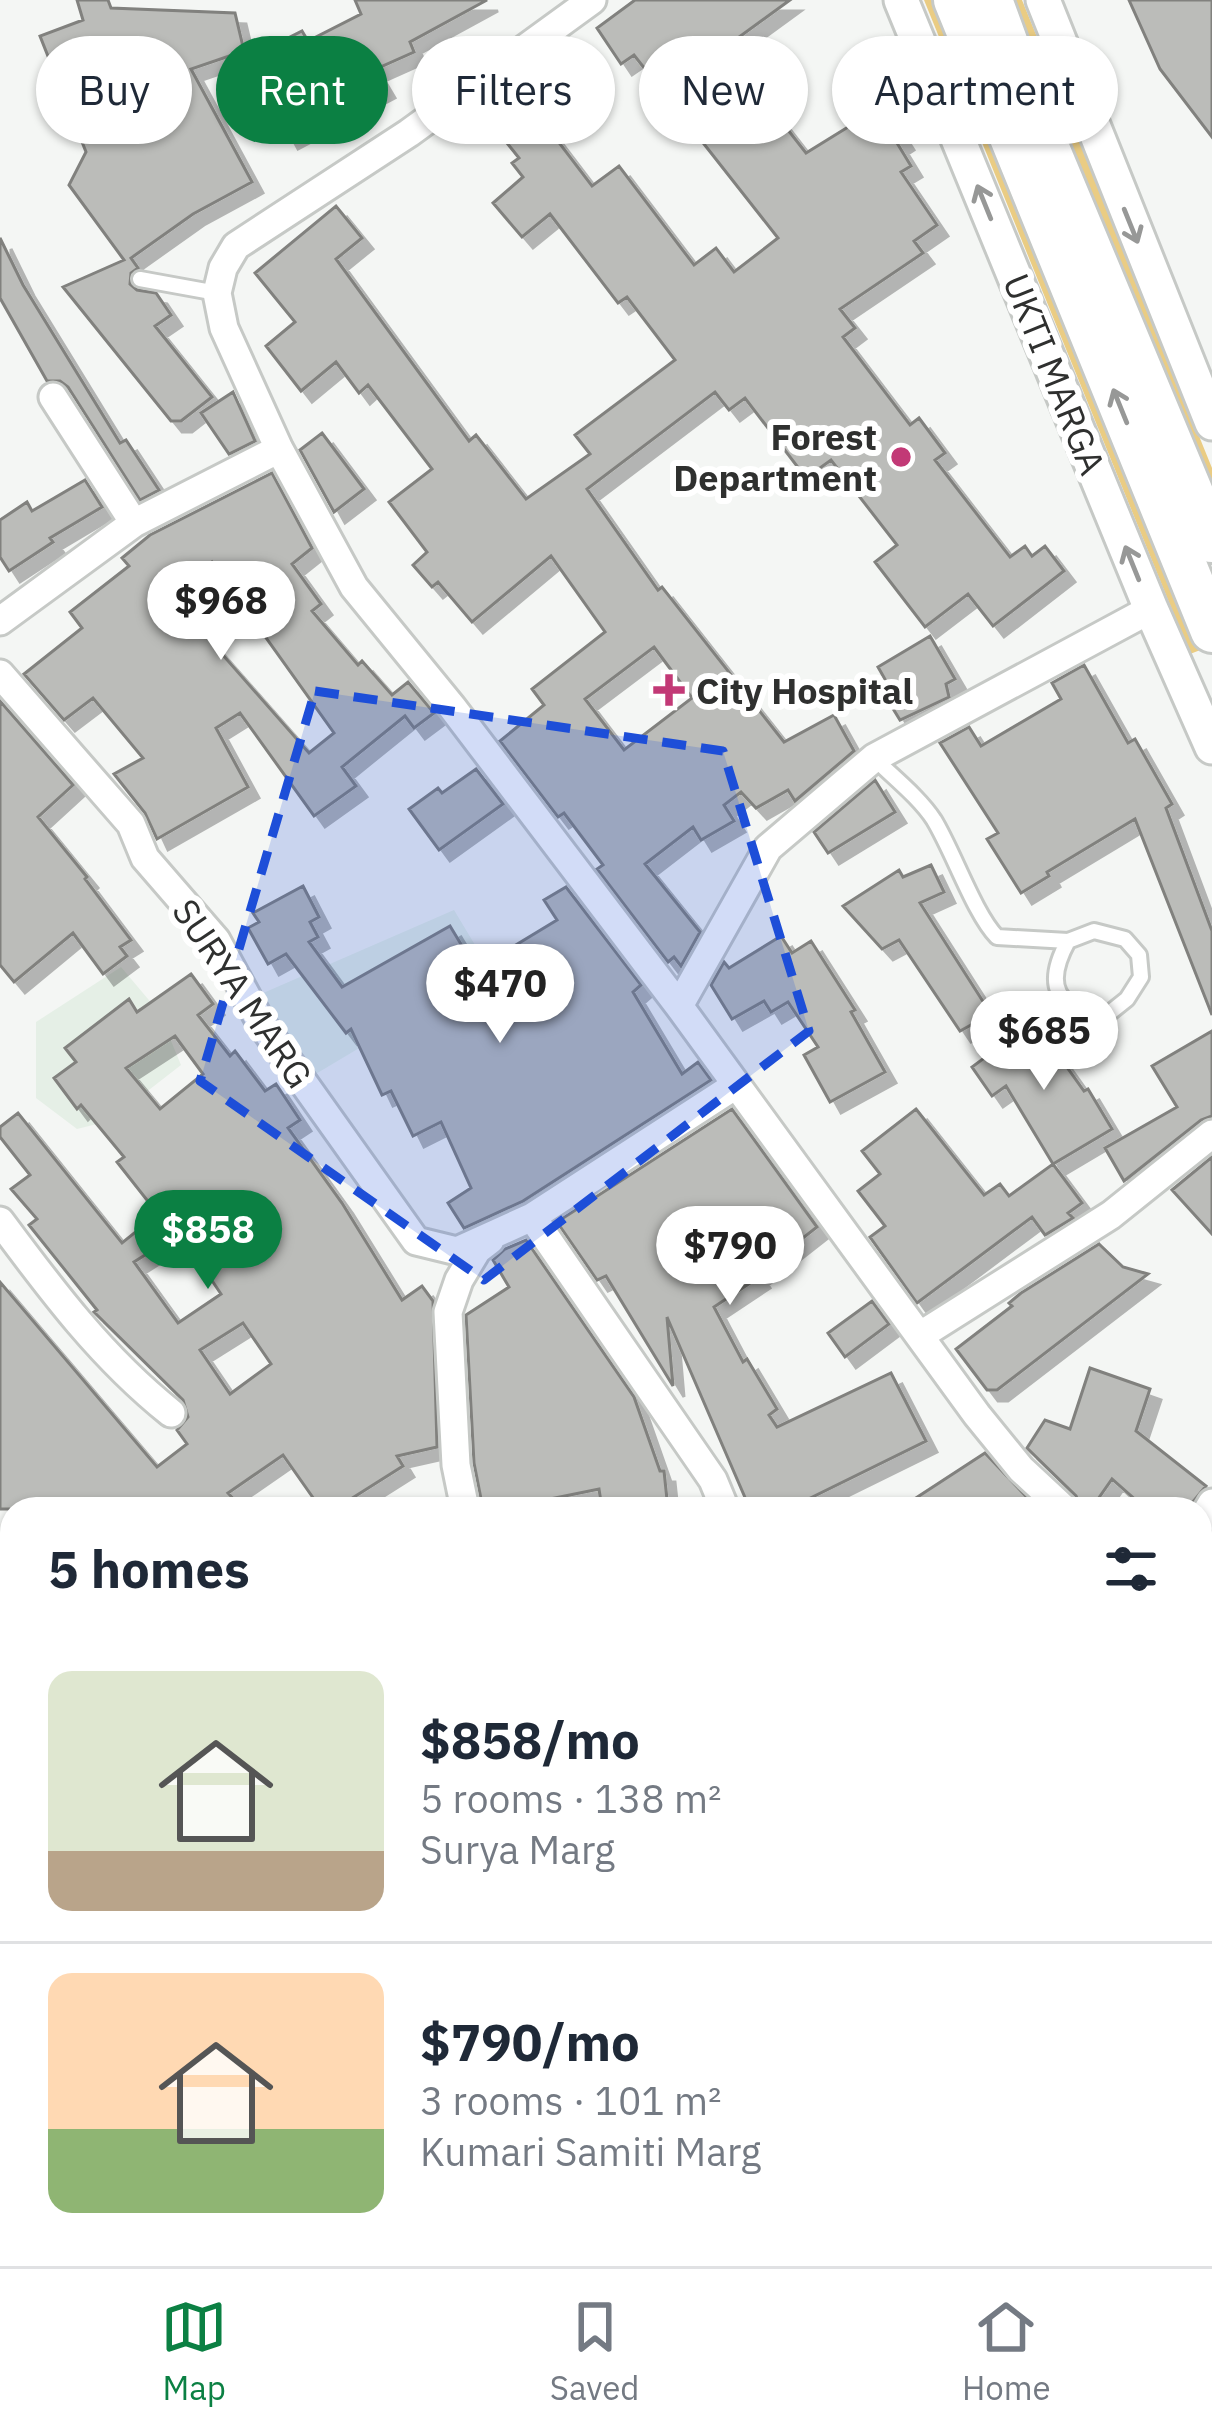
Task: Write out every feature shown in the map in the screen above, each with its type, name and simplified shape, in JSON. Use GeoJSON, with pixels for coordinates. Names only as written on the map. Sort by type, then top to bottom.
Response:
{"type":"FeatureCollection","features":[{"type":"Feature","properties":{"kind":"highway"},"geometry":{"type":"LineString","coordinates":[[955,0],[1212,631]]}},
{"type":"Feature","properties":{"kind":"highway"},"geometry":{"type":"LineString","coordinates":[[991,0],[1212,541]]}},
{"type":"Feature","properties":{"kind":"street"},"geometry":{"type":"LineString","coordinates":[[592,0],[410,133],[236,246],[223,268],[217,293],[224,328],[279,449],[354,587],[452,707],[679,1006],[991,1433],[1051,1497]]}},
{"type":"Feature","properties":{"kind":"street","name":"UKTI MARGA"},"geometry":{"type":"LineString","coordinates":[[901,0],[1212,747]]}},
{"type":"Feature","properties":{"kind":"street"},"geometry":{"type":"LineString","coordinates":[[1043,0],[1212,423]]}},
{"type":"Feature","properties":{"kind":"street"},"geometry":{"type":"LineString","coordinates":[[53,397],[134,523]]}},
{"type":"Feature","properties":{"kind":"street"},"geometry":{"type":"LineString","coordinates":[[0,621],[134,523],[279,449]]}},
{"type":"Feature","properties":{"kind":"street"},"geometry":{"type":"LineString","coordinates":[[679,1006],[768,848],[874,758],[1151,609]]}},
{"type":"Feature","properties":{"kind":"street","name":"SURYA MARG"},"geometry":{"type":"LineString","coordinates":[[0,674],[131,824],[145,858],[216,940],[261,1023],[416,1241],[457,1251],[520,1221]]}},
{"type":"Feature","properties":{"kind":"street"},"geometry":{"type":"LineString","coordinates":[[463,1497],[456,1465],[448,1312],[477,1250],[736,1085]]}},
{"type":"Feature","properties":{"kind":"street"},"geometry":{"type":"LineString","coordinates":[[921,1335],[1111,1214],[1212,1134]]}},
{"type":"Feature","properties":{"kind":"street"},"geometry":{"type":"LineString","coordinates":[[0,1221],[66,1311],[130,1380],[171,1413]]}},
{"type":"Feature","properties":{"kind":"street"},"geometry":{"type":"LineString","coordinates":[[520,1221],[712,1480],[720,1497]]}},
{"type":"Feature","properties":{"kind":"lane"},"geometry":{"type":"LineString","coordinates":[[140,279],[217,293]]}},
{"type":"Feature","properties":{"kind":"lane"},"geometry":{"type":"LineString","coordinates":[[874,758],[930,814],[997,938],[1069,940],[1094,931],[1125,939],[1139,955],[1141,977],[1127,999],[1107,1015],[1082,1013],[1064,1001],[1053,981],[1069,940]]}},
{"type":"Feature","properties":{"kind":"highlighted area"},"geometry":{"type":"Polygon","coordinates":[[[315,691],[723,751],[809,1031],[484,1280],[200,1081],[315,691]]]}},
{"type":"Feature","properties":{"kind":"shaded area"},"geometry":{"type":"Polygon","coordinates":[[[924,0],[938,0],[953,36],[939,36],[924,0]]]}},
{"type":"Feature","properties":{"kind":"shaded area"},"geometry":{"type":"Polygon","coordinates":[[[1012,0],[1022,0],[1037,36],[1027,36],[1012,0]]]}},
{"type":"Feature","properties":{"kind":"shaded area"},"geometry":{"type":"Polygon","coordinates":[[[983,144],[997,144],[1203,649],[1190,654],[983,144]]]}},
{"type":"Feature","properties":{"kind":"shaded area"},"geometry":{"type":"Polygon","coordinates":[[[1071,144],[1080,144],[1212,468],[1212,492],[1071,144]]]}},
{"type":"Feature","properties":{"kind":"shaded area"},"geometry":{"type":"Polygon","coordinates":[[[454,910],[490,970],[314,1075],[261,994],[454,910]]]}},
{"type":"Feature","properties":{"kind":"shaded area"},"geometry":{"type":"Polygon","coordinates":[[[121,967],[159,1012],[181,1065],[109,1121],[77,1129],[36,1098],[36,1022],[121,967]]]}},
{"type":"Feature","properties":{"kind":"building"},"geometry":{"type":"Polygon","coordinates":[[[77,0],[108,0],[111,8],[235,13],[240,36],[216,36],[216,61],[192,69],[192,36],[40,36],[83,20],[77,0]]]}},
{"type":"Feature","properties":{"kind":"building"},"geometry":{"type":"Polygon","coordinates":[[[355,0],[487,0],[421,36],[412,36],[412,53],[388,64],[388,36],[318,36],[361,14],[355,0]]]}},
{"type":"Feature","properties":{"kind":"building"},"geometry":{"type":"Polygon","coordinates":[[[635,0],[790,0],[740,36],[639,36],[639,61],[634,55],[621,64],[615,55],[615,36],[602,36],[597,28],[635,0]]]}},
{"type":"Feature","properties":{"kind":"building"},"geometry":{"type":"Polygon","coordinates":[[[1129,0],[1212,0],[1212,137],[1160,69],[1129,0]]]}},
{"type":"Feature","properties":{"kind":"building"},"geometry":{"type":"Polygon","coordinates":[[[192,71],[216,115],[216,144],[231,144],[252,182],[193,214],[131,258],[138,268],[131,273],[130,284],[156,293],[171,315],[155,326],[212,397],[181,421],[171,421],[63,287],[124,260],[69,185],[86,152],[83,144],[192,144],[192,71]]]}},
{"type":"Feature","properties":{"kind":"building"},"geometry":{"type":"Polygon","coordinates":[[[832,137],[832,144],[898,144],[911,166],[901,172],[937,225],[914,241],[923,253],[840,309],[855,328],[843,337],[910,425],[919,418],[945,453],[935,460],[1010,557],[1025,546],[1032,556],[1045,546],[1064,571],[993,626],[968,594],[925,627],[875,562],[897,545],[831,460],[806,478],[745,398],[729,410],[715,392],[587,489],[658,590],[662,587],[784,742],[834,715],[854,751],[795,801],[788,790],[756,808],[741,792],[724,805],[734,821],[701,840],[693,827],[645,864],[700,932],[681,966],[674,957],[668,962],[597,869],[603,865],[564,813],[558,817],[500,741],[544,705],[532,689],[605,632],[551,556],[472,622],[438,582],[432,587],[413,565],[427,552],[389,502],[432,469],[368,385],[359,393],[336,362],[301,391],[266,346],[295,322],[255,273],[336,206],[362,238],[336,259],[469,441],[476,435],[526,499],[590,454],[575,435],[675,360],[627,297],[618,303],[550,214],[522,237],[493,203],[523,177],[512,163],[519,158],[508,144],[560,144],[592,186],[619,166],[694,265],[716,248],[734,272],[778,238],[704,144],[799,144],[806,153],[832,137]],[[654,647],[585,699],[624,750],[692,698],[654,647]]]}},
{"type":"Feature","properties":{"kind":"building"},"geometry":{"type":"Polygon","coordinates":[[[0,238],[23,285],[120,443],[126,440],[159,490],[140,500],[68,387],[47,381],[0,298],[0,238]]]}},
{"type":"Feature","properties":{"kind":"building"},"geometry":{"type":"Polygon","coordinates":[[[233,392],[255,441],[229,454],[201,413],[233,392]]]}},
{"type":"Feature","properties":{"kind":"building"},"geometry":{"type":"Polygon","coordinates":[[[322,433],[364,489],[334,512],[300,450],[322,433]]]}},
{"type":"Feature","properties":{"kind":"building"},"geometry":{"type":"Polygon","coordinates":[[[272,473],[312,548],[292,564],[321,604],[312,611],[358,665],[362,661],[392,695],[408,682],[434,713],[414,728],[405,716],[342,767],[356,786],[314,816],[240,713],[216,728],[248,787],[157,839],[145,813],[114,774],[143,758],[93,698],[64,720],[24,674],[82,628],[70,612],[129,566],[122,558],[150,535],[272,473]],[[212,562],[171,596],[309,753],[334,733],[212,562]]]}},
{"type":"Feature","properties":{"kind":"building"},"geometry":{"type":"Polygon","coordinates":[[[85,480],[102,507],[50,538],[53,542],[9,571],[0,557],[0,520],[27,502],[32,511],[85,480]]]}},
{"type":"Feature","properties":{"kind":"building"},"geometry":{"type":"Polygon","coordinates":[[[930,636],[955,679],[946,684],[949,697],[900,720],[879,686],[886,681],[878,667],[930,636]]]}},
{"type":"Feature","properties":{"kind":"building"},"geometry":{"type":"Polygon","coordinates":[[[1084,665],[1128,743],[1135,739],[1172,804],[1166,808],[1212,931],[1212,1015],[1135,819],[1021,893],[987,839],[998,833],[940,743],[969,727],[981,746],[1061,699],[1052,683],[1084,665]]]}},
{"type":"Feature","properties":{"kind":"building"},"geometry":{"type":"Polygon","coordinates":[[[0,701],[73,785],[38,817],[131,940],[120,947],[127,956],[103,974],[73,933],[14,982],[0,965],[0,701]]]}},
{"type":"Feature","properties":{"kind":"building"},"geometry":{"type":"Polygon","coordinates":[[[476,769],[503,804],[439,850],[409,809],[476,769]]]}},
{"type":"Feature","properties":{"kind":"building"},"geometry":{"type":"Polygon","coordinates":[[[875,780],[895,812],[828,853],[814,832],[875,780]]]}},
{"type":"Feature","properties":{"kind":"building"},"geometry":{"type":"Polygon","coordinates":[[[931,865],[944,892],[920,903],[991,1014],[960,1031],[899,940],[882,949],[843,906],[899,870],[903,877],[931,865]]]}},
{"type":"Feature","properties":{"kind":"building"},"geometry":{"type":"Polygon","coordinates":[[[303,886],[319,917],[310,922],[318,937],[309,942],[342,987],[450,926],[476,969],[557,920],[544,900],[566,887],[641,985],[633,992],[682,1074],[698,1062],[711,1080],[523,1201],[464,1228],[448,1203],[471,1188],[441,1122],[413,1136],[391,1091],[382,1095],[351,1029],[346,1033],[286,954],[268,964],[248,928],[259,922],[253,913],[303,886]]]}},
{"type":"Feature","properties":{"kind":"building"},"geometry":{"type":"Polygon","coordinates":[[[781,936],[792,953],[811,941],[855,1010],[851,1012],[885,1072],[830,1102],[804,1055],[818,1047],[788,1002],[771,1012],[764,1001],[732,1019],[711,985],[724,962],[729,968],[781,936]]]}},
{"type":"Feature","properties":{"kind":"building"},"geometry":{"type":"Polygon","coordinates":[[[191,974],[213,1004],[198,1015],[230,1056],[235,1051],[265,1091],[276,1084],[300,1120],[288,1128],[402,1300],[422,1286],[433,1301],[437,1447],[397,1456],[403,1466],[354,1497],[313,1497],[283,1455],[228,1493],[232,1497],[0,1497],[0,1282],[157,1467],[187,1444],[177,1430],[188,1417],[183,1400],[94,1312],[97,1310],[29,1225],[37,1219],[11,1189],[30,1175],[0,1137],[0,1127],[18,1113],[122,1243],[158,1214],[117,1162],[124,1157],[54,1078],[76,1062],[65,1048],[129,999],[137,1012],[191,974]],[[175,1036],[126,1068],[160,1109],[203,1074],[175,1036]],[[180,1233],[134,1262],[178,1323],[221,1294],[180,1233]],[[243,1323],[200,1350],[230,1394],[271,1364],[243,1323]]]}},
{"type":"Feature","properties":{"kind":"building"},"geometry":{"type":"Polygon","coordinates":[[[1034,1021],[1084,1091],[1088,1089],[1112,1129],[1053,1164],[1006,1086],[992,1096],[972,1067],[1034,1021]]]}},
{"type":"Feature","properties":{"kind":"building"},"geometry":{"type":"Polygon","coordinates":[[[1212,1031],[1212,1116],[1124,1181],[1105,1148],[1177,1107],[1152,1066],[1212,1031]]]}},
{"type":"Feature","properties":{"kind":"building"},"geometry":{"type":"Polygon","coordinates":[[[732,1109],[817,1227],[759,1277],[714,1307],[743,1362],[747,1359],[777,1409],[769,1415],[777,1427],[891,1373],[926,1441],[812,1497],[745,1497],[667,1317],[673,1386],[606,1276],[597,1280],[557,1222],[732,1109]]]}},
{"type":"Feature","properties":{"kind":"building"},"geometry":{"type":"Polygon","coordinates":[[[916,1109],[984,1195],[1000,1184],[1009,1196],[1053,1164],[1082,1203],[1068,1213],[1073,1218],[1045,1235],[1032,1217],[917,1303],[870,1237],[885,1226],[858,1191],[880,1174],[862,1151],[916,1109]]]}},
{"type":"Feature","properties":{"kind":"building"},"geometry":{"type":"Polygon","coordinates":[[[1212,1157],[1212,1234],[1172,1190],[1212,1157]]]}},
{"type":"Feature","properties":{"kind":"building"},"geometry":{"type":"Polygon","coordinates":[[[526,1240],[634,1397],[660,1471],[664,1471],[667,1497],[600,1497],[599,1489],[560,1497],[481,1497],[474,1463],[466,1315],[509,1287],[493,1260],[526,1240]]]}},
{"type":"Feature","properties":{"kind":"building"},"geometry":{"type":"Polygon","coordinates":[[[1099,1244],[1123,1267],[1148,1274],[997,1390],[987,1390],[956,1349],[1012,1306],[1009,1303],[1021,1293],[1099,1244]]]}},
{"type":"Feature","properties":{"kind":"building"},"geometry":{"type":"Polygon","coordinates":[[[872,1301],[889,1324],[845,1357],[828,1333],[872,1301]]]}},
{"type":"Feature","properties":{"kind":"building"},"geometry":{"type":"Polygon","coordinates":[[[1090,1368],[1150,1389],[1136,1431],[1206,1486],[1197,1497],[1132,1497],[1112,1479],[1099,1497],[1076,1497],[1027,1448],[1045,1420],[1070,1429],[1090,1368]]]}},
{"type":"Feature","properties":{"kind":"building"},"geometry":{"type":"Polygon","coordinates":[[[985,1453],[1027,1497],[917,1497],[985,1453]]]}},
{"type":"Feature","properties":{"kind":"place","name":"Forest Department"},"geometry":{"type":"Point","coordinates":[901,457]}},
{"type":"Feature","properties":{"kind":"place","name":"City Hospital"},"geometry":{"type":"Point","coordinates":[669,690]}}]}
